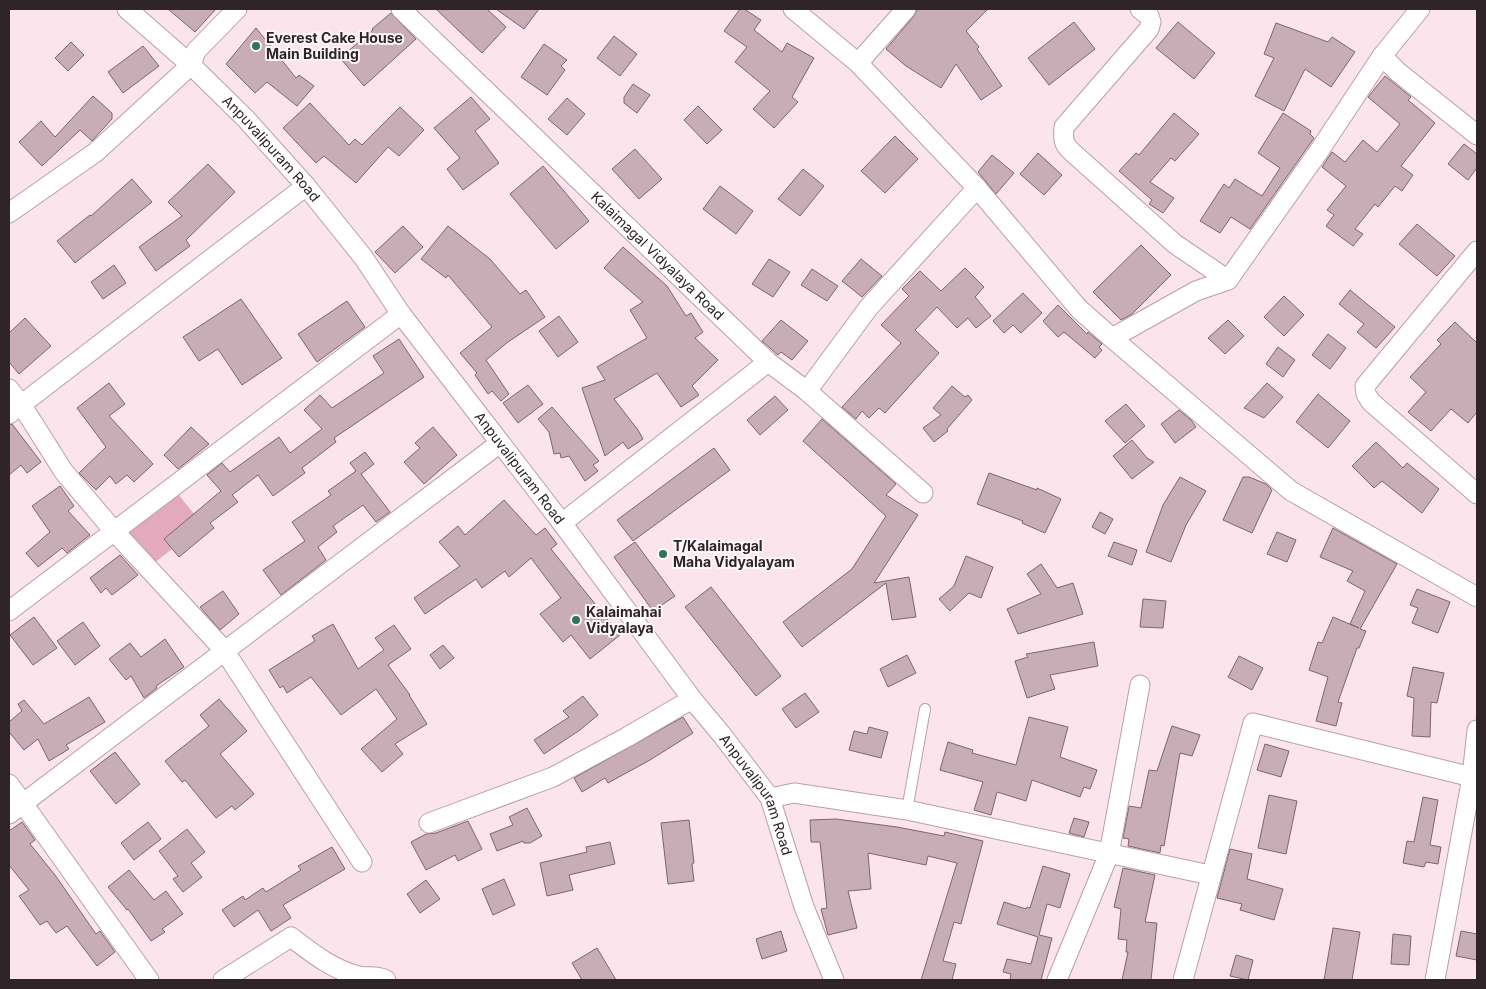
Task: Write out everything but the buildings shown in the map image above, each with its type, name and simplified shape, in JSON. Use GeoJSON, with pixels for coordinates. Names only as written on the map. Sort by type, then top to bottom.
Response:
{"type":"FeatureCollection","features":[{"type":"Feature","properties":{"kind":"street","name":"Anpuvalipuram Road"},"geometry":{"type":"LineString","coordinates":[[127,9],[191,65],[246,119],[306,186],[364,257],[401,314],[562,523],[692,700],[722,735],[770,798],[804,907],[834,980]]}},
{"type":"Feature","properties":{"kind":"street"},"geometry":{"type":"LineString","coordinates":[[9,213],[96,152],[191,65],[196,51],[237,9]]}},
{"type":"Feature","properties":{"kind":"street","name":"Kalaimagal Vidyalaya Road"},"geometry":{"type":"LineString","coordinates":[[400,9],[768,362],[807,390],[923,492]]}},
{"type":"Feature","properties":{"kind":"street"},"geometry":{"type":"LineString","coordinates":[[793,9],[858,62],[976,188],[1079,309],[1112,338],[1291,491],[1477,597]]}},
{"type":"Feature","properties":{"kind":"street"},"geometry":{"type":"LineString","coordinates":[[858,62],[906,9]]}},
{"type":"Feature","properties":{"kind":"street"},"geometry":{"type":"LineString","coordinates":[[1140,9],[1149,16],[1152,22],[1148,29],[1064,127],[1062,140],[1065,146],[1174,243],[1228,280]]}},
{"type":"Feature","properties":{"kind":"street"},"geometry":{"type":"LineString","coordinates":[[1112,338],[1196,291],[1228,280],[1319,151],[1382,56],[1420,9]]}},
{"type":"Feature","properties":{"kind":"street"},"geometry":{"type":"LineString","coordinates":[[1382,56],[1398,72],[1477,135]]}},
{"type":"Feature","properties":{"kind":"street"},"geometry":{"type":"LineString","coordinates":[[15,409],[306,186]]}},
{"type":"Feature","properties":{"kind":"street"},"geometry":{"type":"LineString","coordinates":[[807,390],[869,307],[976,188]]}},
{"type":"Feature","properties":{"kind":"street"},"geometry":{"type":"LineString","coordinates":[[1477,250],[1365,386],[1366,394],[1371,402],[1477,494]]}},
{"type":"Feature","properties":{"kind":"street"},"geometry":{"type":"LineString","coordinates":[[9,611],[401,314]]}},
{"type":"Feature","properties":{"kind":"street"},"geometry":{"type":"LineString","coordinates":[[562,523],[768,362]]}},
{"type":"Feature","properties":{"kind":"street"},"geometry":{"type":"LineString","coordinates":[[9,389],[15,409],[64,472],[114,531],[224,650],[362,862]]}},
{"type":"Feature","properties":{"kind":"street"},"geometry":{"type":"LineString","coordinates":[[16,809],[500,443]]}},
{"type":"Feature","properties":{"kind":"street"},"geometry":{"type":"LineString","coordinates":[[1056,980],[1109,854],[1140,685]]}},
{"type":"Feature","properties":{"kind":"street"},"geometry":{"type":"LineString","coordinates":[[430,823],[552,778],[627,738],[692,700]]}},
{"type":"Feature","properties":{"kind":"street"},"geometry":{"type":"LineString","coordinates":[[1183,980],[1253,723],[1472,776]]}},
{"type":"Feature","properties":{"kind":"street"},"geometry":{"type":"LineString","coordinates":[[1436,980],[1476,758],[1477,730]]}},
{"type":"Feature","properties":{"kind":"street"},"geometry":{"type":"LineString","coordinates":[[9,784],[16,809],[149,980]]}},
{"type":"Feature","properties":{"kind":"street"},"geometry":{"type":"LineString","coordinates":[[770,798],[794,793],[907,810],[1210,876]]}},
{"type":"Feature","properties":{"kind":"street"},"geometry":{"type":"LineString","coordinates":[[223,980],[291,937],[317,957],[340,969],[360,976],[383,978],[386,980]]}},
{"type":"Feature","properties":{"kind":"lane"},"geometry":{"type":"LineString","coordinates":[[907,810],[925,709]]}},
{"type":"Feature","properties":{"kind":"shaded area"},"geometry":{"type":"Polygon","coordinates":[[[178,494],[203,525],[154,563],[129,532],[178,494]]]}},
{"type":"Feature","properties":{"kind":"place","name":"Everest Cake House Main Building"},"geometry":{"type":"Point","coordinates":[256,46]}},
{"type":"Feature","properties":{"kind":"place","name":"T/Kalaimagal Maha Vidyalayam"},"geometry":{"type":"Point","coordinates":[663,554]}},
{"type":"Feature","properties":{"kind":"place","name":"Kalaimahai Vidyalaya"},"geometry":{"type":"Point","coordinates":[576,620]}}]}
